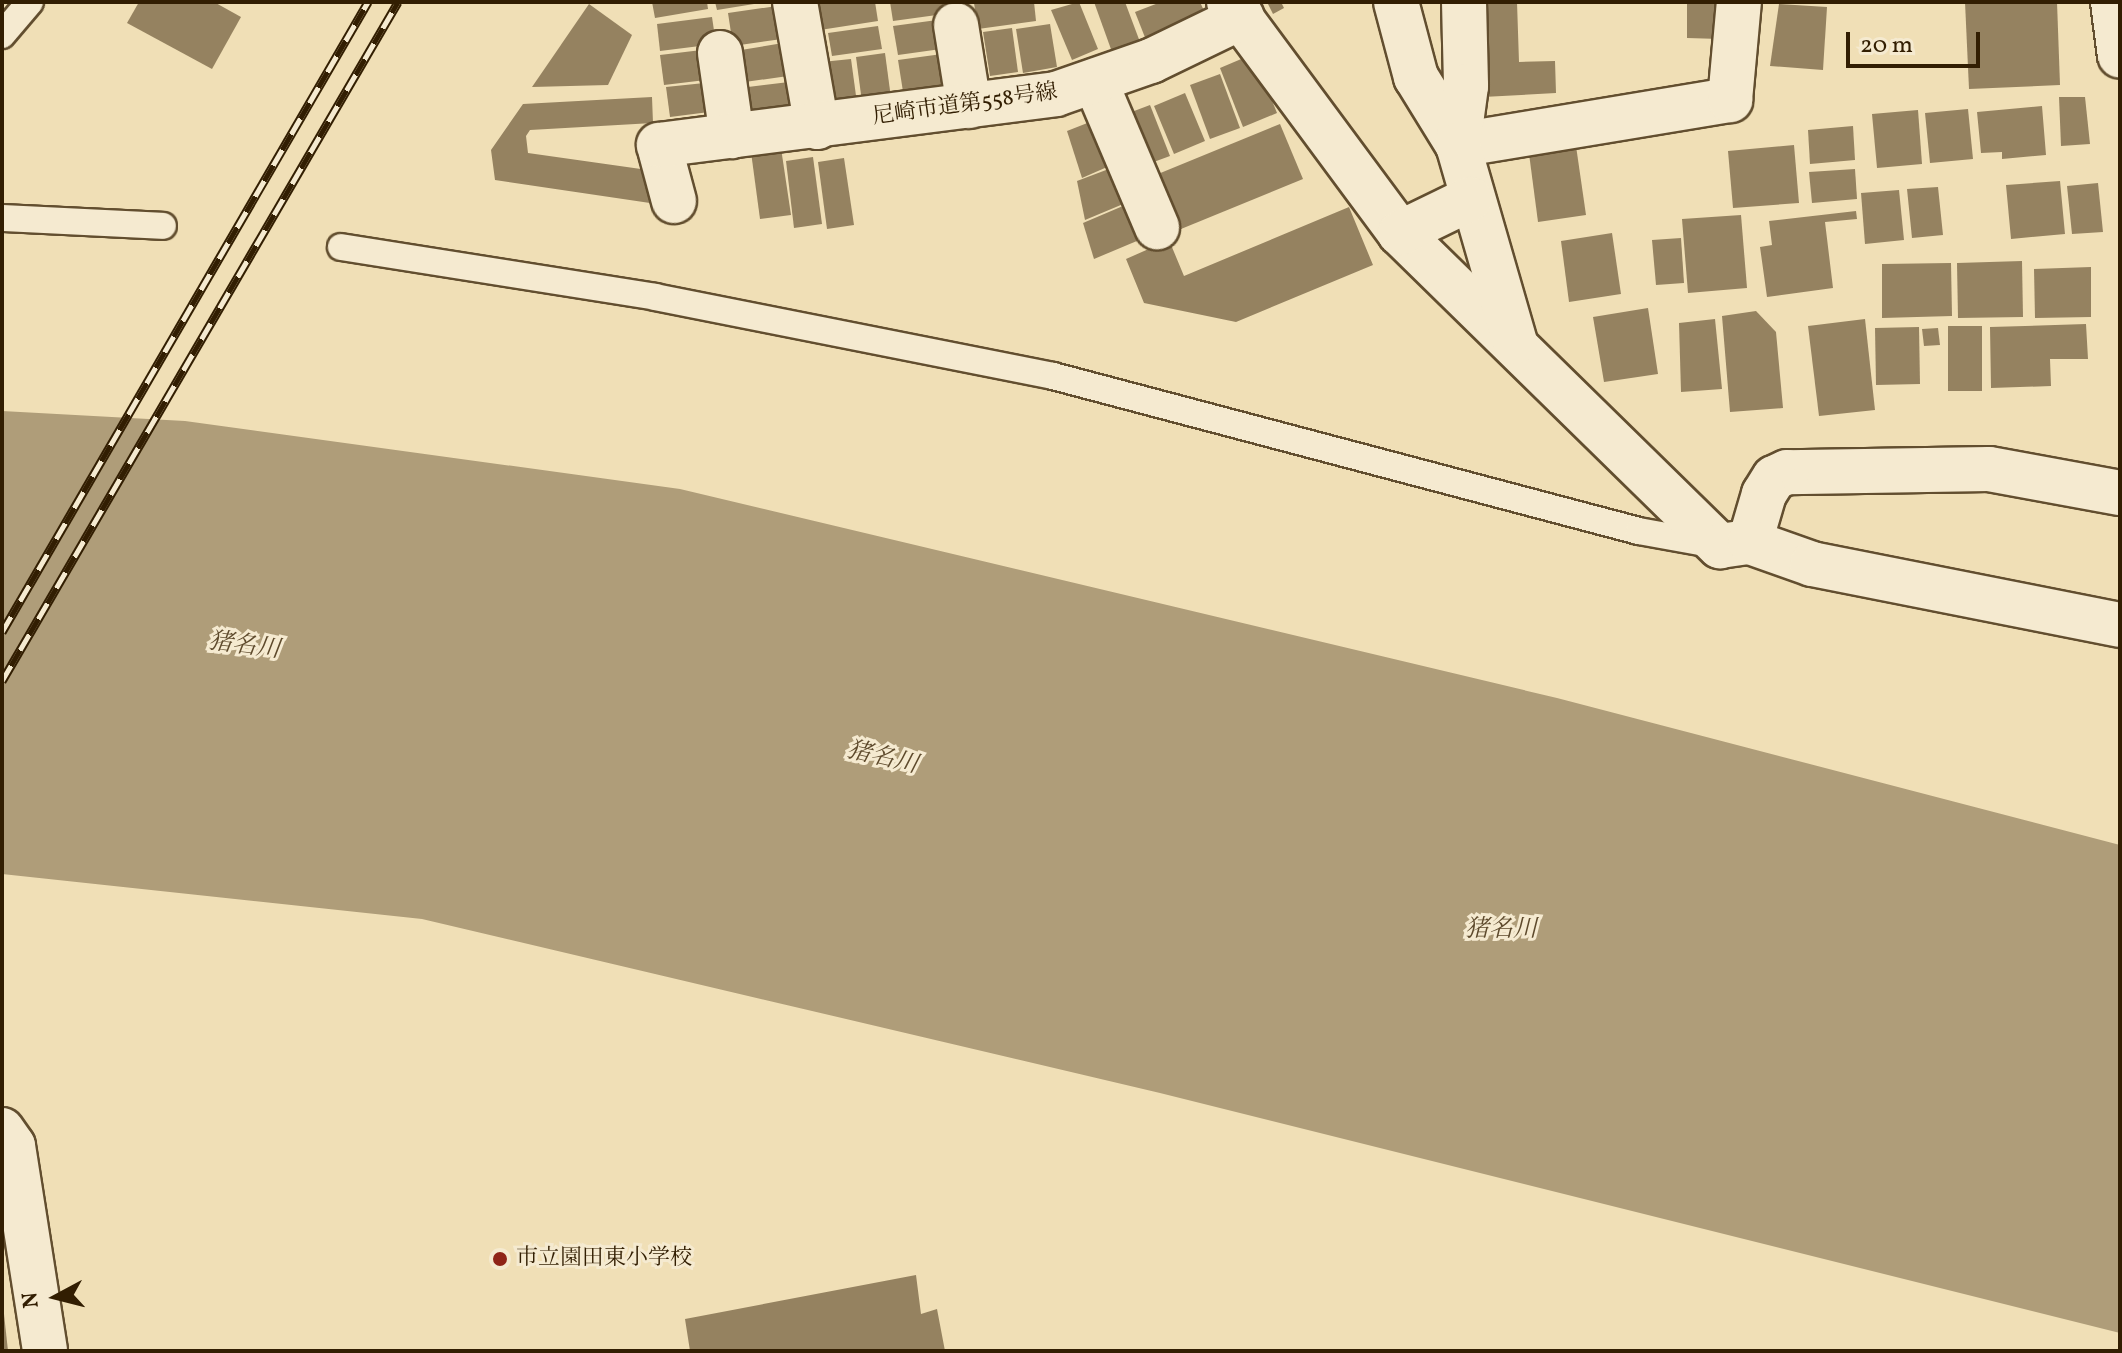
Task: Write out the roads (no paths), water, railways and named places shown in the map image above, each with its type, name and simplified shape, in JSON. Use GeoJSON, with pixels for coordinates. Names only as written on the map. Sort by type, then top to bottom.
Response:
{"type":"FeatureCollection","features":[{"type":"Feature","properties":{"kind":"street"},"geometry":{"type":"LineString","coordinates":[[795,2],[817,127]]}},
{"type":"Feature","properties":{"kind":"street"},"geometry":{"type":"LineString","coordinates":[[1396,2],[1416,77],[1458,145],[1470,199],[1517,348]]}},
{"type":"Feature","properties":{"kind":"street"},"geometry":{"type":"LineString","coordinates":[[1458,145],[1466,86],[1464,2]]}},
{"type":"Feature","properties":{"kind":"street"},"geometry":{"type":"LineString","coordinates":[[1458,145],[1730,100],[1739,2]]}},
{"type":"Feature","properties":{"kind":"street"},"geometry":{"type":"LineString","coordinates":[[2113,2],[2120,56]]}},
{"type":"Feature","properties":{"kind":"street"},"geometry":{"type":"LineString","coordinates":[[1235,9],[1400,233],[1517,348],[1735,544],[1812,564],[2120,625]]}},
{"type":"Feature","properties":{"kind":"street","name":"尼崎市道第558号線"},"geometry":{"type":"LineString","coordinates":[[674,201],[659,145],[1056,94],[1151,61],[1235,9]]}},
{"type":"Feature","properties":{"kind":"street"},"geometry":{"type":"LineString","coordinates":[[956,25],[969,106]]}},
{"type":"Feature","properties":{"kind":"street"},"geometry":{"type":"LineString","coordinates":[[720,53],[732,136]]}},
{"type":"Feature","properties":{"kind":"street"},"geometry":{"type":"LineString","coordinates":[[1095,81],[1157,227]]}},
{"type":"Feature","properties":{"kind":"street"},"geometry":{"type":"LineString","coordinates":[[1400,233],[1470,199]]}},
{"type":"Feature","properties":{"kind":"street"},"geometry":{"type":"LineString","coordinates":[[1735,544],[1774,478],[1787,472],[1989,469],[2120,493]]}},
{"type":"Feature","properties":{"kind":"street"},"geometry":{"type":"LineString","coordinates":[[2,1130],[13,1146],[45,1351]]}},
{"type":"Feature","properties":{"kind":"lane"},"geometry":{"type":"LineString","coordinates":[[2,35],[30,2]]}},
{"type":"Feature","properties":{"kind":"lane"},"geometry":{"type":"LineString","coordinates":[[2,218],[163,226]]}},
{"type":"Feature","properties":{"kind":"lane"},"geometry":{"type":"LineString","coordinates":[[341,247],[655,297],[1053,376],[1639,531],[1735,544]]}},
{"type":"Feature","properties":{"kind":"water","name":"猪名川"},"geometry":{"type":"Polygon","coordinates":[[[2,411],[185,421],[680,489],[1557,698],[2120,845],[2120,1333],[1160,1093],[422,919],[2,874],[2,411]]]}},
{"type":"Feature","properties":{"kind":"railway"},"geometry":{"type":"LineString","coordinates":[[2,632],[368,2]]}},
{"type":"Feature","properties":{"kind":"railway"},"geometry":{"type":"LineString","coordinates":[[2,681],[398,2]]}},
{"type":"Feature","properties":{"kind":"place","name":"市立園田東小学校"},"geometry":{"type":"Point","coordinates":[500,1259]}}]}
